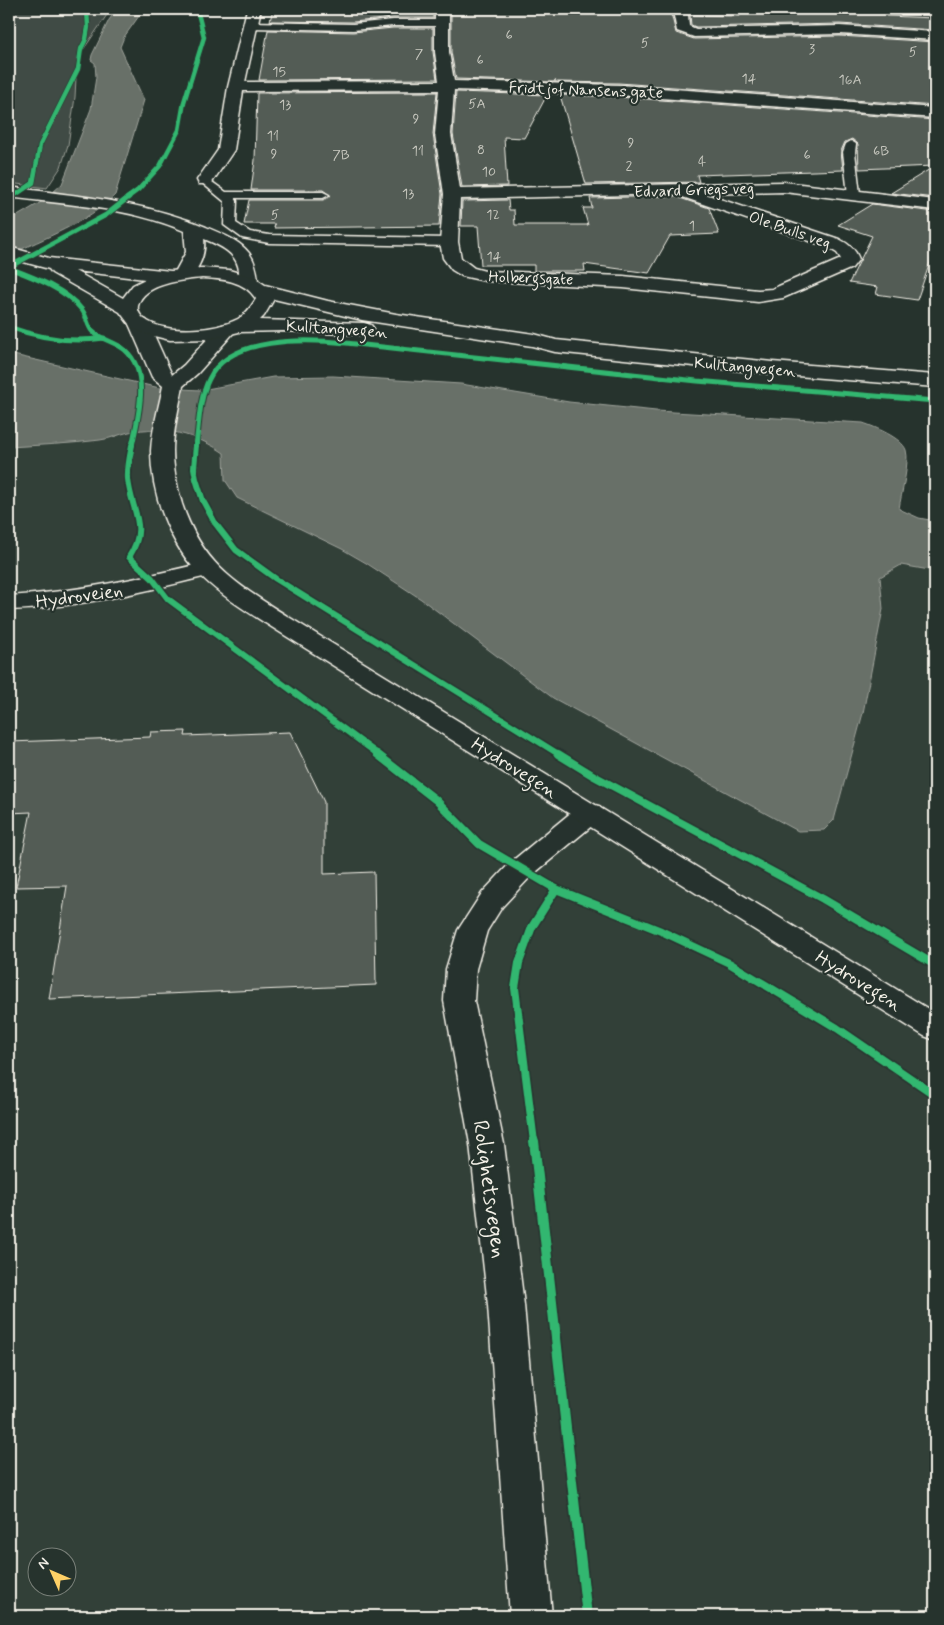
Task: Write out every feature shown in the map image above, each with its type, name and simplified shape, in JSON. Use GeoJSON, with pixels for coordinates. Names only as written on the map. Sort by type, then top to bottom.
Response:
{"type":"FeatureCollection","features":[{"type":"Feature","properties":{"kind":"main road"},"geometry":{"type":"LineString","coordinates":[[205,180],[226,150],[236,87],[254,9]]}},
{"type":"Feature","properties":{"kind":"main road"},"geometry":{"type":"LineString","coordinates":[[674,9],[681,15],[682,28],[694,33],[840,30],[935,36]]}},
{"type":"Feature","properties":{"kind":"main road","name":"Holbergsgate"},"geometry":{"type":"LineString","coordinates":[[442,16],[442,52],[447,85],[443,134],[452,194],[449,242],[452,258],[458,266],[468,272],[485,276],[597,280],[758,296],[776,294]]}},
{"type":"Feature","properties":{"kind":"main road","name":"Fridtjof Nansens gate"},"geometry":{"type":"LineString","coordinates":[[236,87],[447,85],[665,92],[836,108],[935,113]]}},
{"type":"Feature","properties":{"kind":"main road","name":"Edvard Griegs veg"},"geometry":{"type":"LineString","coordinates":[[452,194],[784,187],[935,205]]}},
{"type":"Feature","properties":{"kind":"main road","name":"Ole Bulls veg"},"geometry":{"type":"LineString","coordinates":[[675,189],[833,242],[848,253],[850,259],[846,264],[776,294]]}},
{"type":"Feature","properties":{"kind":"main road"},"geometry":{"type":"LineString","coordinates":[[9,192],[157,215],[192,227],[222,241],[242,256],[255,286],[265,299],[262,309],[253,318],[232,328],[188,373],[173,384],[162,377],[134,316],[130,300],[139,290],[152,282],[177,275],[193,261],[196,249],[192,227]]}},
{"type":"Feature","properties":{"kind":"main road"},"geometry":{"type":"LineString","coordinates":[[9,252],[48,263],[177,275]]}},
{"type":"Feature","properties":{"kind":"main road","name":"Kulltangvegen"},"geometry":{"type":"LineString","coordinates":[[48,263],[134,316],[169,333],[197,334],[232,328],[283,325],[343,327],[530,347],[555,346],[772,368],[935,381]]}},
{"type":"Feature","properties":{"kind":"main road","name":"Kulltangvegen"},"geometry":{"type":"LineString","coordinates":[[177,275],[220,274],[296,300],[357,314],[534,340],[555,346]]}},
{"type":"Feature","properties":{"kind":"main road","name":"Hydrovegen"},"geometry":{"type":"LineString","coordinates":[[173,384],[162,451],[168,495],[183,535],[207,569],[228,587],[322,648],[935,1028]]}},
{"type":"Feature","properties":{"kind":"main road","name":"Hydroveien"},"geometry":{"type":"LineString","coordinates":[[9,603],[130,588],[207,569]]}},
{"type":"Feature","properties":{"kind":"main road","name":"Rolighetsvegen"},"geometry":{"type":"LineString","coordinates":[[531,1616],[506,1305],[487,1144],[459,1001],[462,969],[473,930],[492,900],[521,869],[589,813]]}},
{"type":"Feature","properties":{"kind":"lane"},"geometry":{"type":"LineString","coordinates":[[251,25],[353,27],[393,24],[442,16]]}},
{"type":"Feature","properties":{"kind":"lane"},"geometry":{"type":"LineString","coordinates":[[851,144],[849,152],[854,194]]}},
{"type":"Feature","properties":{"kind":"lane"},"geometry":{"type":"LineString","coordinates":[[205,180],[231,201],[230,225],[250,236],[449,242]]}},
{"type":"Feature","properties":{"kind":"lane"},"geometry":{"type":"LineString","coordinates":[[225,195],[323,195]]}},
{"type":"Feature","properties":{"kind":"shaded area"},"geometry":{"type":"Polygon","coordinates":[[[9,9],[111,9],[77,59],[75,97],[68,145],[61,167],[47,188],[9,183],[9,9]]]}},
{"type":"Feature","properties":{"kind":"shaded area"},"geometry":{"type":"Polygon","coordinates":[[[117,9],[144,9],[124,37],[120,47],[144,100],[115,195],[92,214],[78,222],[9,255],[9,221],[43,201],[62,184],[91,109],[96,77],[95,63],[91,60],[92,55],[109,20],[117,9]]]}},
{"type":"Feature","properties":{"kind":"shaded area"},"geometry":{"type":"Polygon","coordinates":[[[9,354],[160,388],[201,390],[273,377],[333,376],[461,384],[569,402],[656,411],[863,423],[894,437],[906,450],[906,470],[899,509],[919,518],[935,521],[935,571],[901,565],[880,577],[883,609],[863,713],[834,820],[824,830],[798,831],[553,698],[421,599],[366,563],[342,549],[237,498],[225,480],[224,453],[203,441],[179,433],[141,430],[100,440],[9,447],[9,354]]]}},
{"type":"Feature","properties":{"kind":"shaded area"},"geometry":{"type":"Polygon","coordinates":[[[130,431],[159,431],[182,434],[215,446],[224,453],[225,480],[342,549],[421,599],[824,830],[834,820],[863,713],[883,609],[880,577],[901,565],[935,571],[935,1616],[9,1616],[9,447],[103,440],[130,431]]]}},
{"type":"Feature","properties":{"kind":"building"},"geometry":{"type":"Polygon","coordinates":[[[273,9],[427,9],[433,10],[433,18],[393,18],[353,22],[270,21],[273,9]]]}},
{"type":"Feature","properties":{"kind":"building"},"geometry":{"type":"Polygon","coordinates":[[[576,9],[670,14],[676,33],[694,39],[840,36],[935,42],[935,106],[619,83],[456,79],[451,52],[451,10],[576,9]]]}},
{"type":"Feature","properties":{"kind":"building"},"geometry":{"type":"Polygon","coordinates":[[[772,9],[840,11],[839,9],[884,9],[886,16],[935,18],[935,30],[840,24],[696,27],[691,25],[690,15],[740,16],[740,12],[769,13],[772,9]]]}},
{"type":"Feature","properties":{"kind":"building"},"geometry":{"type":"Polygon","coordinates":[[[393,28],[433,28],[433,52],[437,79],[259,80],[268,30],[353,32],[393,28]]]}},
{"type":"Feature","properties":{"kind":"building"},"geometry":{"type":"Polygon","coordinates":[[[437,92],[433,134],[442,194],[439,226],[274,228],[275,224],[244,224],[249,200],[323,200],[331,196],[323,190],[251,190],[255,160],[257,93],[437,92]]]}},
{"type":"Feature","properties":{"kind":"building"},"geometry":{"type":"Polygon","coordinates":[[[456,92],[547,95],[524,138],[504,137],[507,186],[462,187],[453,134],[456,92]]]}},
{"type":"Feature","properties":{"kind":"building"},"geometry":{"type":"Polygon","coordinates":[[[560,95],[619,97],[935,120],[935,166],[859,169],[858,144],[852,139],[845,142],[841,151],[843,170],[697,175],[699,182],[586,184],[560,95]]]}},
{"type":"Feature","properties":{"kind":"building"},"geometry":{"type":"Polygon","coordinates":[[[935,166],[935,198],[891,193],[935,166]]]}},
{"type":"Feature","properties":{"kind":"building"},"geometry":{"type":"Polygon","coordinates":[[[674,196],[709,208],[719,234],[670,236],[649,273],[584,264],[585,271],[534,271],[534,265],[481,265],[478,226],[461,226],[462,201],[508,200],[509,210],[514,210],[515,225],[588,225],[583,208],[592,208],[590,198],[674,196]]]}},
{"type":"Feature","properties":{"kind":"building"},"geometry":{"type":"Polygon","coordinates":[[[872,204],[935,212],[935,248],[917,300],[876,294],[878,287],[849,283],[872,236],[838,225],[872,204]]]}},
{"type":"Feature","properties":{"kind":"building"},"geometry":{"type":"Polygon","coordinates":[[[186,731],[185,736],[290,732],[324,802],[324,874],[374,872],[376,985],[49,999],[67,886],[16,887],[31,812],[9,813],[9,742],[150,737],[151,732],[186,731]]]}},
{"type":"Feature","properties":{"kind":"cycle path"},"geometry":{"type":"LineString","coordinates":[[9,200],[33,183],[40,145],[78,69],[81,49],[86,39],[88,27],[87,9]]}},
{"type":"Feature","properties":{"kind":"cycle path"},"geometry":{"type":"LineString","coordinates":[[9,267],[106,215],[138,190],[160,166],[179,130],[184,102],[201,51],[204,37],[197,9]]}},
{"type":"Feature","properties":{"kind":"cycle path"},"geometry":{"type":"LineString","coordinates":[[9,268],[47,285],[67,297],[83,311],[88,324],[95,333],[115,343],[131,356],[137,369],[140,399],[131,448],[128,478],[138,518],[139,537],[136,547],[129,557],[152,578],[168,599],[404,774],[436,800],[479,844],[556,889],[661,931],[729,963],[837,1028],[935,1095]]}},
{"type":"Feature","properties":{"kind":"cycle path"},"geometry":{"type":"LineString","coordinates":[[9,327],[70,340],[104,338]]}},
{"type":"Feature","properties":{"kind":"cycle path"},"geometry":{"type":"LineString","coordinates":[[935,401],[697,381],[346,343],[297,341],[268,344],[248,349],[229,357],[215,369],[209,377],[202,397],[194,468],[203,501],[221,533],[236,550],[276,579],[594,776],[823,899],[935,965]]}},
{"type":"Feature","properties":{"kind":"cycle path"},"geometry":{"type":"LineString","coordinates":[[556,889],[532,927],[519,963],[515,988],[539,1182],[587,1616]]}}]}
